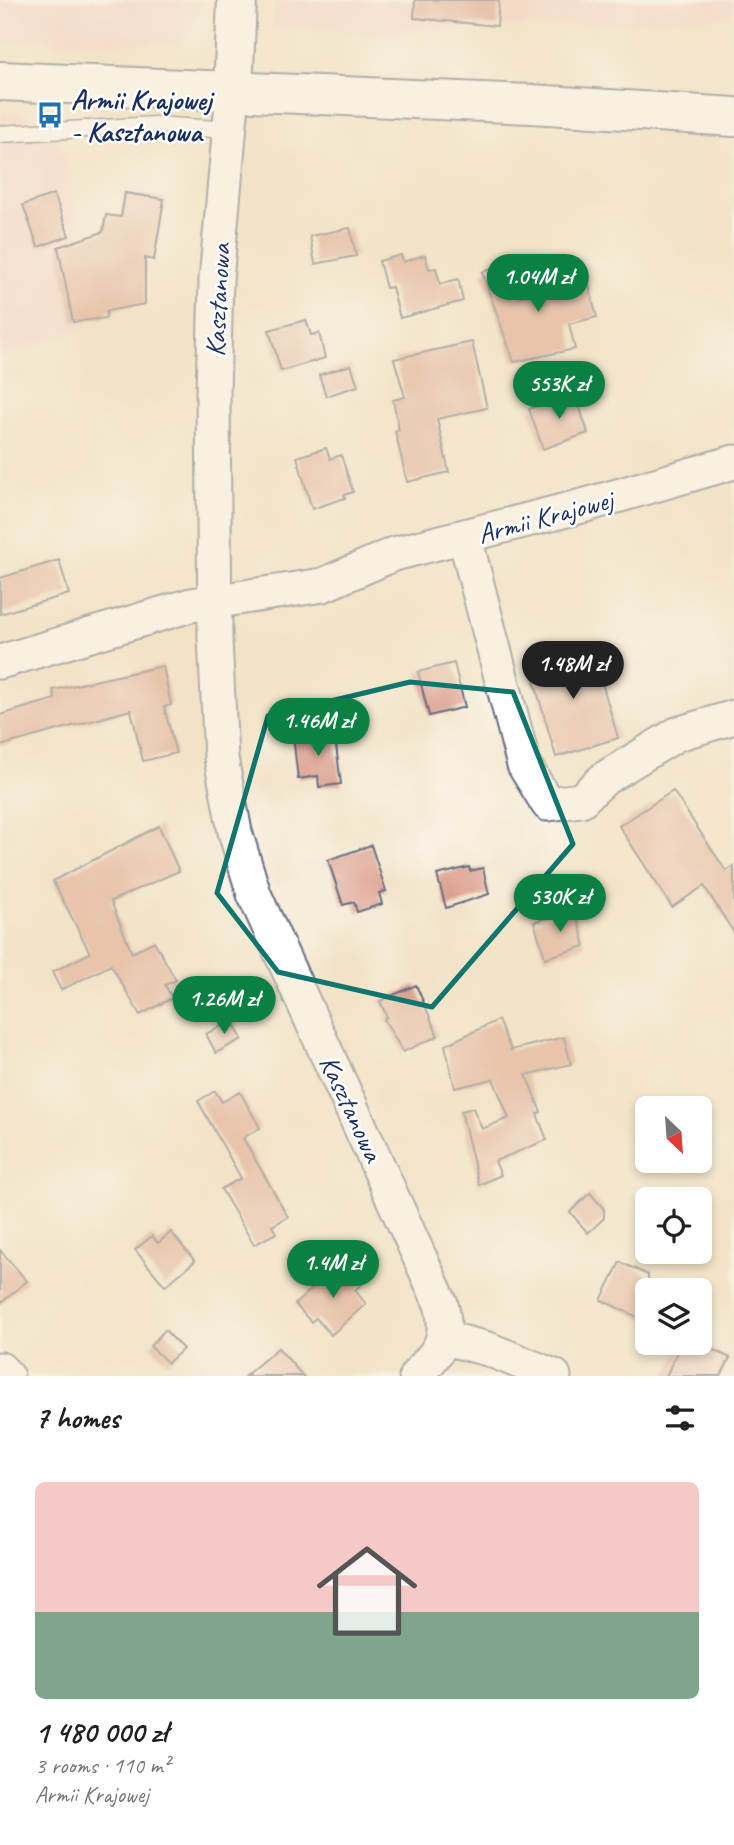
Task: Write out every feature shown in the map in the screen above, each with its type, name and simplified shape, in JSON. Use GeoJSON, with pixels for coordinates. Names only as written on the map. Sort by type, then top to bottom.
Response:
{"type":"FeatureCollection","features":[{"type":"Feature","properties":{"kind":"street","name":"Kasztanowa"},"geometry":{"type":"LineString","coordinates":[[237,0],[233,91],[216,280],[213,394],[215,601],[221,758],[235,832],[254,894],[428,1273],[441,1304],[445,1338]]}},
{"type":"Feature","properties":{"kind":"street"},"geometry":{"type":"LineString","coordinates":[[1,77],[734,117]]}},
{"type":"Feature","properties":{"kind":"street","name":"Armii Krajowej"},"geometry":{"type":"LineString","coordinates":[[734,462],[465,538],[524,765],[548,804],[581,800],[605,778],[677,734],[734,717]]}},
{"type":"Feature","properties":{"kind":"street"},"geometry":{"type":"LineString","coordinates":[[0,662],[191,605],[323,585],[394,554],[465,538]]}},
{"type":"Feature","properties":{"kind":"street"},"geometry":{"type":"LineString","coordinates":[[416,1376],[445,1338],[488,1349],[554,1376]]}},
{"type":"Feature","properties":{"kind":"street"},"geometry":{"type":"LineString","coordinates":[[0,1369],[7,1376]]}},
{"type":"Feature","properties":{"kind":"lane"},"geometry":{"type":"LineString","coordinates":[[0,134],[155,125],[230,130]]}},
{"type":"Feature","properties":{"kind":"highlighted area"},"geometry":{"type":"Polygon","coordinates":[[[410,682],[513,692],[573,844],[432,1007],[278,972],[217,893],[268,716],[410,682]]]}},
{"type":"Feature","properties":{"kind":"shaded area"},"geometry":{"type":"Polygon","coordinates":[[[0,0],[204,0],[190,35],[175,44],[0,42],[0,0]]]}},
{"type":"Feature","properties":{"kind":"shaded area"},"geometry":{"type":"Polygon","coordinates":[[[274,0],[734,0],[734,16],[642,23],[497,26],[366,34],[273,26],[274,0]]]}},
{"type":"Feature","properties":{"kind":"shaded area"},"geometry":{"type":"Polygon","coordinates":[[[0,112],[23,113],[64,151],[82,246],[74,248],[89,327],[0,357],[0,112]]]}},
{"type":"Feature","properties":{"kind":"building"},"geometry":{"type":"Polygon","coordinates":[[[415,0],[499,0],[497,26],[414,18],[415,0]]]}},
{"type":"Feature","properties":{"kind":"building"},"geometry":{"type":"Polygon","coordinates":[[[125,193],[164,199],[154,260],[145,258],[145,304],[107,311],[106,318],[73,322],[58,247],[103,232],[106,215],[121,217],[125,193]]]}},
{"type":"Feature","properties":{"kind":"building"},"geometry":{"type":"Polygon","coordinates":[[[54,194],[69,236],[38,247],[23,205],[54,194]]]}},
{"type":"Feature","properties":{"kind":"building"},"geometry":{"type":"Polygon","coordinates":[[[350,228],[356,256],[315,264],[310,236],[350,228]]]}},
{"type":"Feature","properties":{"kind":"building"},"geometry":{"type":"Polygon","coordinates":[[[401,255],[403,262],[425,255],[429,269],[436,268],[440,284],[458,279],[463,301],[400,318],[392,287],[386,288],[379,261],[401,255]]]}},
{"type":"Feature","properties":{"kind":"building"},"geometry":{"type":"Polygon","coordinates":[[[509,264],[518,297],[587,279],[597,317],[569,324],[575,349],[514,362],[482,272],[509,264]]]}},
{"type":"Feature","properties":{"kind":"building"},"geometry":{"type":"Polygon","coordinates":[[[306,320],[311,335],[319,333],[325,358],[281,371],[269,330],[306,320]]]}},
{"type":"Feature","properties":{"kind":"building"},"geometry":{"type":"Polygon","coordinates":[[[472,342],[487,408],[437,419],[449,472],[407,482],[395,431],[399,430],[393,400],[405,397],[394,359],[472,342]]]}},
{"type":"Feature","properties":{"kind":"building"},"geometry":{"type":"Polygon","coordinates":[[[351,365],[358,386],[326,396],[319,375],[351,365]]]}},
{"type":"Feature","properties":{"kind":"building"},"geometry":{"type":"Polygon","coordinates":[[[575,393],[588,433],[543,449],[529,409],[575,393]]]}},
{"type":"Feature","properties":{"kind":"building"},"geometry":{"type":"Polygon","coordinates":[[[326,448],[330,459],[341,455],[353,492],[344,495],[345,498],[312,509],[297,457],[326,448]]]}},
{"type":"Feature","properties":{"kind":"building"},"geometry":{"type":"Polygon","coordinates":[[[59,560],[69,594],[0,614],[0,578],[59,560]]]}},
{"type":"Feature","properties":{"kind":"building"},"geometry":{"type":"Polygon","coordinates":[[[591,645],[618,738],[556,757],[529,663],[591,645]]]}},
{"type":"Feature","properties":{"kind":"building"},"geometry":{"type":"Polygon","coordinates":[[[454,663],[465,707],[429,716],[418,672],[454,663]]]}},
{"type":"Feature","properties":{"kind":"building"},"geometry":{"type":"Polygon","coordinates":[[[163,666],[171,705],[164,707],[176,753],[143,761],[131,710],[0,746],[0,715],[55,699],[53,690],[163,666]]]}},
{"type":"Feature","properties":{"kind":"building"},"geometry":{"type":"Polygon","coordinates":[[[334,730],[341,784],[319,787],[318,776],[298,779],[293,736],[334,730]]]}},
{"type":"Feature","properties":{"kind":"building"},"geometry":{"type":"Polygon","coordinates":[[[673,791],[726,871],[734,866],[734,933],[704,886],[672,907],[619,826],[673,791]]]}},
{"type":"Feature","properties":{"kind":"building"},"geometry":{"type":"Polygon","coordinates":[[[159,826],[179,871],[111,901],[132,953],[154,941],[176,980],[165,985],[172,998],[140,1015],[111,965],[61,990],[52,972],[90,953],[53,881],[159,826]]]}},
{"type":"Feature","properties":{"kind":"building"},"geometry":{"type":"Polygon","coordinates":[[[371,845],[386,891],[379,893],[382,904],[357,912],[354,902],[343,905],[328,860],[371,845]]]}},
{"type":"Feature","properties":{"kind":"building"},"geometry":{"type":"Polygon","coordinates":[[[469,867],[470,871],[483,868],[489,894],[446,908],[437,875],[469,867]]]}},
{"type":"Feature","properties":{"kind":"building"},"geometry":{"type":"Polygon","coordinates":[[[575,910],[585,946],[545,958],[534,922],[575,910]]]}},
{"type":"Feature","properties":{"kind":"building"},"geometry":{"type":"Polygon","coordinates":[[[416,985],[438,1036],[403,1052],[384,1019],[387,1017],[380,1001],[416,985]]]}},
{"type":"Feature","properties":{"kind":"building"},"geometry":{"type":"Polygon","coordinates":[[[232,1020],[242,1039],[216,1053],[206,1034],[232,1020]]]}},
{"type":"Feature","properties":{"kind":"building"},"geometry":{"type":"Polygon","coordinates":[[[498,1020],[511,1050],[564,1037],[571,1064],[526,1075],[541,1112],[537,1114],[547,1140],[495,1161],[501,1175],[479,1185],[461,1111],[473,1108],[482,1129],[509,1118],[493,1079],[455,1088],[445,1045],[498,1020]]]}},
{"type":"Feature","properties":{"kind":"building"},"geometry":{"type":"Polygon","coordinates":[[[215,1091],[222,1102],[240,1092],[260,1128],[243,1138],[288,1217],[272,1226],[276,1233],[254,1245],[221,1189],[241,1178],[198,1101],[215,1091]]]}},
{"type":"Feature","properties":{"kind":"building"},"geometry":{"type":"Polygon","coordinates":[[[590,1193],[604,1209],[604,1218],[588,1233],[570,1212],[590,1193]]]}},
{"type":"Feature","properties":{"kind":"building"},"geometry":{"type":"Polygon","coordinates":[[[171,1232],[195,1261],[165,1286],[135,1250],[152,1236],[158,1243],[171,1232]]]}},
{"type":"Feature","properties":{"kind":"building"},"geometry":{"type":"Polygon","coordinates":[[[0,1250],[27,1281],[0,1304],[0,1250]]]}},
{"type":"Feature","properties":{"kind":"building"},"geometry":{"type":"Polygon","coordinates":[[[620,1262],[648,1275],[648,1278],[635,1278],[635,1316],[601,1300],[620,1262]]]}},
{"type":"Feature","properties":{"kind":"building"},"geometry":{"type":"Polygon","coordinates":[[[349,1266],[364,1282],[355,1290],[366,1304],[331,1335],[316,1318],[311,1322],[295,1304],[335,1268],[340,1274],[349,1266]]]}},
{"type":"Feature","properties":{"kind":"building"},"geometry":{"type":"Polygon","coordinates":[[[165,1330],[183,1349],[168,1363],[150,1346],[165,1330]]]}},
{"type":"Feature","properties":{"kind":"building"},"geometry":{"type":"Polygon","coordinates":[[[278,1348],[303,1376],[245,1376],[278,1348]]]}},
{"type":"Feature","properties":{"kind":"building"},"geometry":{"type":"Polygon","coordinates":[[[712,1349],[730,1358],[721,1376],[666,1376],[676,1355],[712,1355],[712,1349]]]}},
{"type":"Feature","properties":{"kind":"place","name":"Armii Krajowej - Kasztanowa"},"geometry":{"type":"Point","coordinates":[50,115]}}]}
